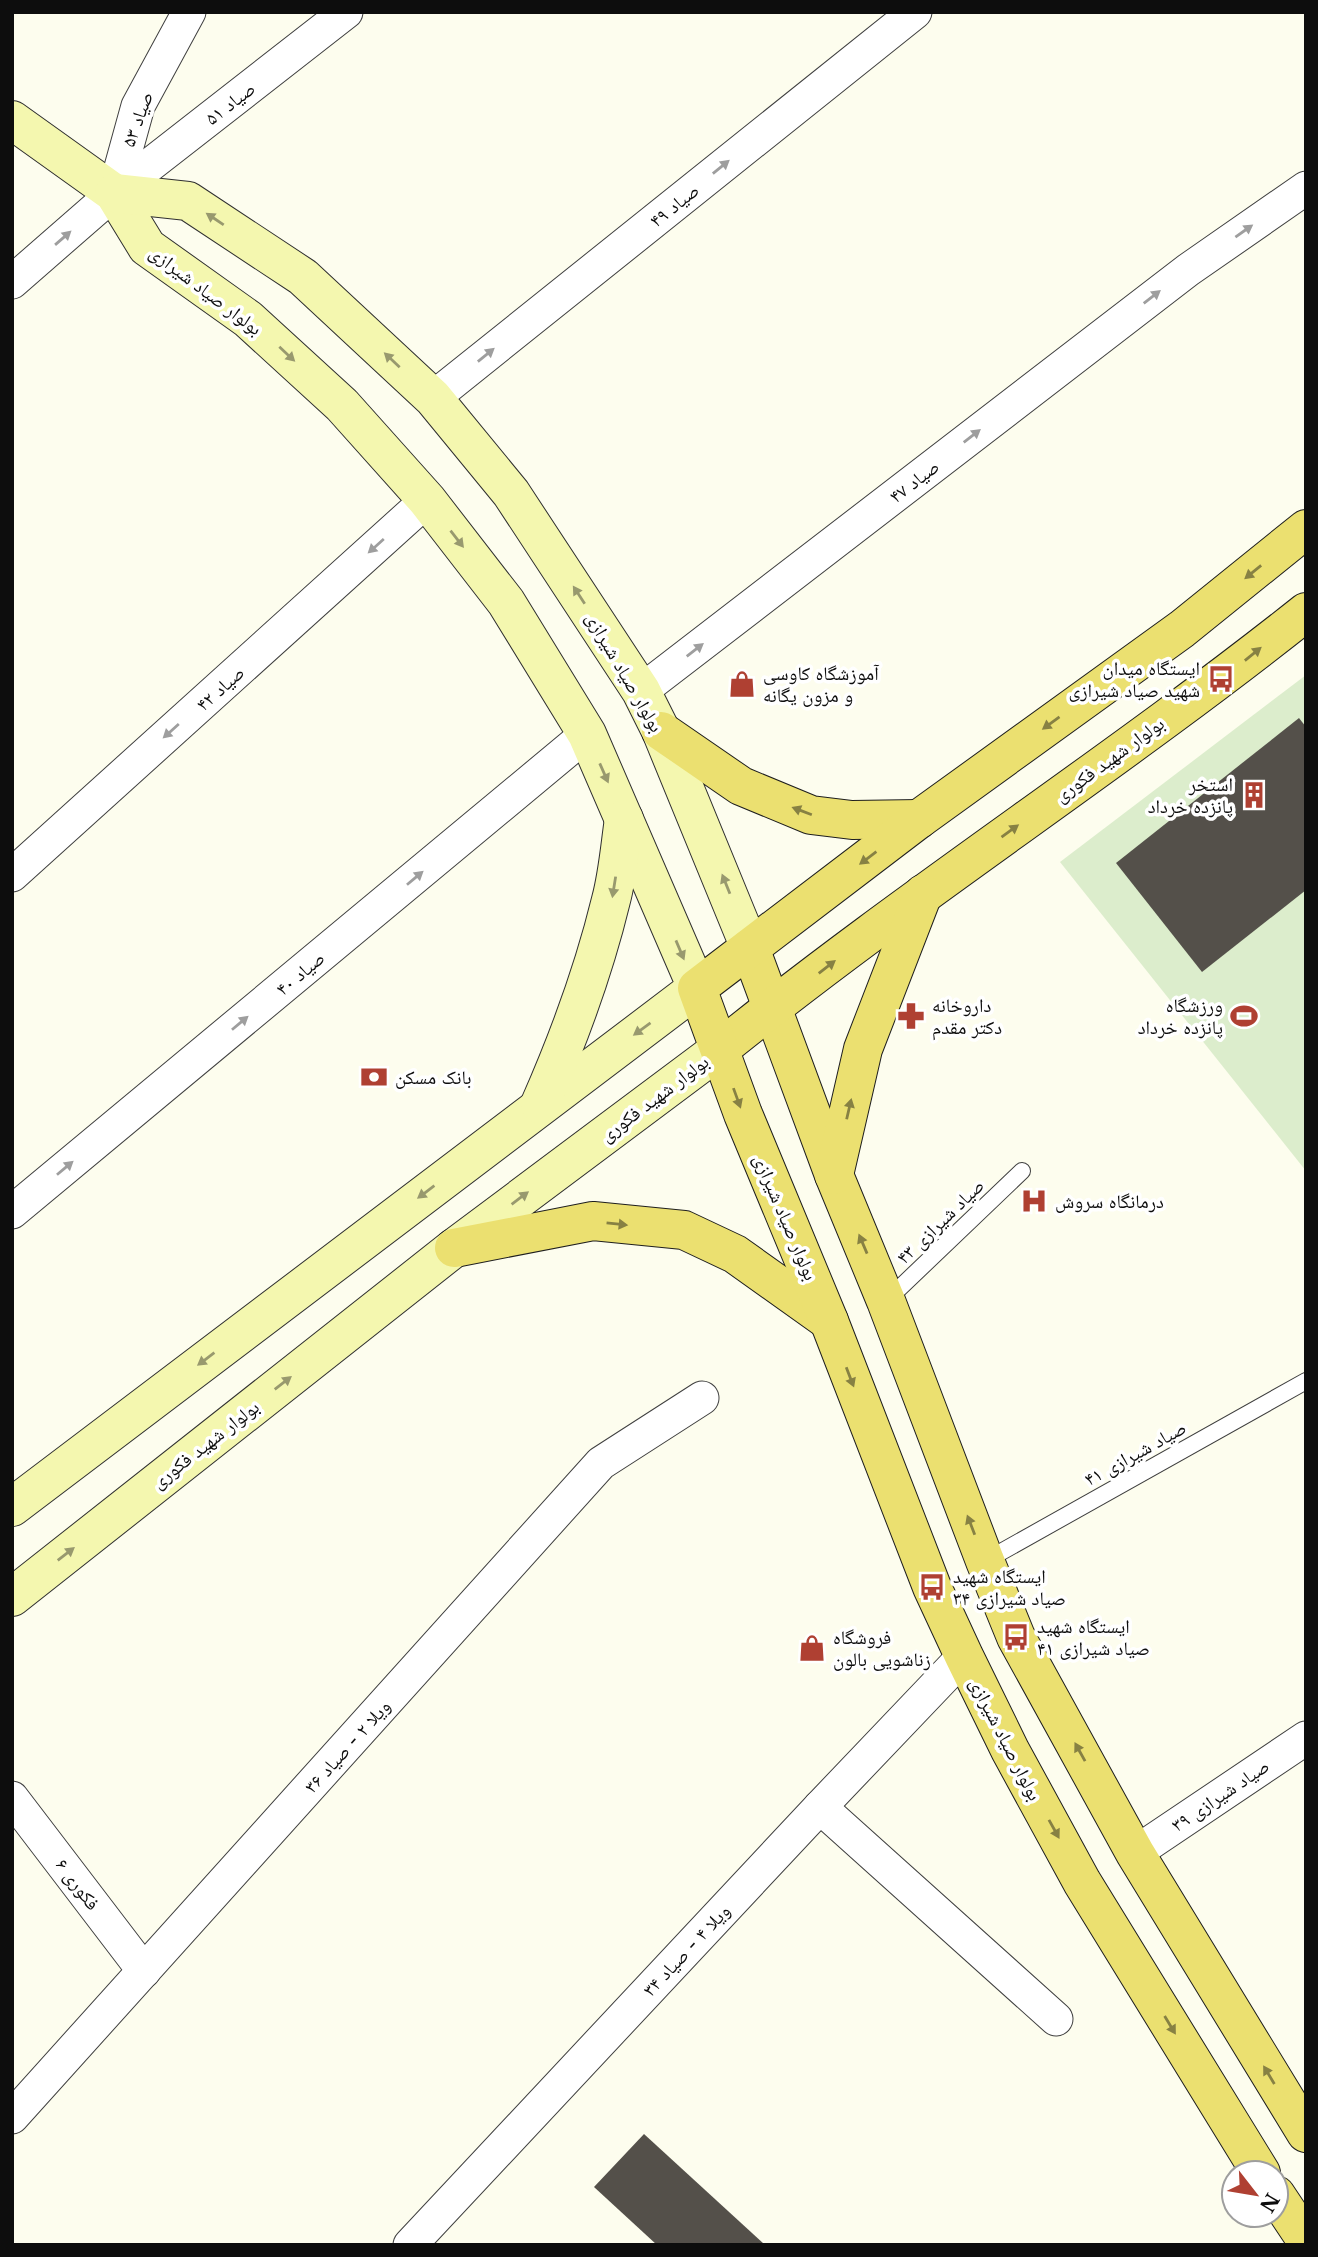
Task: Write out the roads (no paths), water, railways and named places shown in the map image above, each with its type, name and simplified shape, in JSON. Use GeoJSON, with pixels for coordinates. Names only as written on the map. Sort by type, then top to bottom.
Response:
{"type":"FeatureCollection","features":[{"type":"Feature","properties":{"kind":"main road"},"geometry":{"type":"LineString","coordinates":[[697,988],[919,820],[1182,629],[1306,529]]}},
{"type":"Feature","properties":{"kind":"main road","name":"بولوار شهید فکوری"},"geometry":{"type":"LineString","coordinates":[[720,1049],[923,893],[1221,679],[1306,612]]}},
{"type":"Feature","properties":{"kind":"main road"},"geometry":{"type":"LineString","coordinates":[[661,731],[741,786],[811,815],[852,820],[919,820]]}},
{"type":"Feature","properties":{"kind":"main road"},"geometry":{"type":"LineString","coordinates":[[834,1175],[863,1049],[923,893]]}},
{"type":"Feature","properties":{"kind":"main road","name":"بولوار صیاد شیرازی"},"geometry":{"type":"LineString","coordinates":[[750,948],[834,1175],[1017,1637],[1135,1853],[1302,2119]]}},
{"type":"Feature","properties":{"kind":"main road","name":"بولوار صیاد شیرازی"},"geometry":{"type":"LineString","coordinates":[[697,988],[743,1114],[829,1321],[932,1587],[964,1656],[1010,1750],[1082,1882],[1252,2159]]}},
{"type":"Feature","properties":{"kind":"main road"},"geometry":{"type":"LineString","coordinates":[[454,1248],[593,1221],[684,1230],[735,1254],[829,1321]]}},
{"type":"Feature","properties":{"kind":"street","name":"صیاد ۵۳"},"geometry":{"type":"LineString","coordinates":[[114,193],[138,106],[189,12]]}},
{"type":"Feature","properties":{"kind":"street","name":"صیاد ۵۱"},"geometry":{"type":"LineString","coordinates":[[12,282],[114,193],[346,12]]}},
{"type":"Feature","properties":{"kind":"street","name":"صیاد ۴۹"},"geometry":{"type":"LineString","coordinates":[[433,397],[915,12]]}},
{"type":"Feature","properties":{"kind":"street"},"geometry":{"type":"LineString","coordinates":[[12,120],[114,193]]}},
{"type":"Feature","properties":{"kind":"street","name":"صیاد ۴۷"},"geometry":{"type":"LineString","coordinates":[[641,691],[1188,270],[1306,188]]}},
{"type":"Feature","properties":{"kind":"street","name":"بولوار صیاد شیرازی"},"geometry":{"type":"LineString","coordinates":[[114,193],[188,201],[303,277],[433,397],[511,493],[641,691],[661,731],[750,948]]}},
{"type":"Feature","properties":{"kind":"street","name":"بولوار صیاد شیرازی"},"geometry":{"type":"LineString","coordinates":[[114,193],[147,247],[248,319],[342,405],[427,500],[506,602],[587,734],[697,988]]}},
{"type":"Feature","properties":{"kind":"street","name":"صیاد ۴۲"},"geometry":{"type":"LineString","coordinates":[[12,874],[427,500]]}},
{"type":"Feature","properties":{"kind":"street","name":"صیاد ۴۰"},"geometry":{"type":"LineString","coordinates":[[12,1212],[587,734]]}},
{"type":"Feature","properties":{"kind":"street"},"geometry":{"type":"LineString","coordinates":[[539,1106],[568,1040],[592,969],[612,897],[624,819]]}},
{"type":"Feature","properties":{"kind":"street"},"geometry":{"type":"LineString","coordinates":[[12,1507],[697,988]]}},
{"type":"Feature","properties":{"kind":"street","name":"بولوار شهید فکوری"},"geometry":{"type":"LineString","coordinates":[[12,1597],[454,1248],[720,1049]]}},
{"type":"Feature","properties":{"kind":"street","name":"ویلا ۲ - صیاد ۳۶"},"geometry":{"type":"LineString","coordinates":[[12,2118],[601,1464],[702,1398]]}},
{"type":"Feature","properties":{"kind":"street","name":"ویلا ۴ - صیاد ۳۴"},"geometry":{"type":"LineString","coordinates":[[410,2245],[964,1656]]}},
{"type":"Feature","properties":{"kind":"street","name":"صیاد شیرازی ۳۹"},"geometry":{"type":"LineString","coordinates":[[1135,1853],[1306,1738]]}},
{"type":"Feature","properties":{"kind":"street","name":"فکوری ۶"},"geometry":{"type":"LineString","coordinates":[[12,1798],[144,1971]]}},
{"type":"Feature","properties":{"kind":"street"},"geometry":{"type":"LineString","coordinates":[[820,1807],[1056,2019]]}},
{"type":"Feature","properties":{"kind":"lane","name":"صیاد شیرازی ۴۳"},"geometry":{"type":"LineString","coordinates":[[886,1301],[1023,1171]]}},
{"type":"Feature","properties":{"kind":"lane","name":"صیاد شیرازی ۴۱"},"geometry":{"type":"LineString","coordinates":[[985,1561],[1306,1381]]}},
{"type":"Feature","properties":{"kind":"place","name":"ایستگاه میدان شهید صیاد شیرازی"},"geometry":{"type":"Point","coordinates":[1221,679]}},
{"type":"Feature","properties":{"kind":"place","name":"آموزشگاه کاوسی و مزون یگانه"},"geometry":{"type":"Point","coordinates":[742,684]}},
{"type":"Feature","properties":{"kind":"place","name":"استخر پانزده خرداد"},"geometry":{"type":"Point","coordinates":[1254,795]}},
{"type":"Feature","properties":{"kind":"place","name":"داروخانه دکتر مقدم"},"geometry":{"type":"Point","coordinates":[911,1016]}},
{"type":"Feature","properties":{"kind":"place","name":"ورزشگاه پانزده خرداد"},"geometry":{"type":"Point","coordinates":[1244,1016]}},
{"type":"Feature","properties":{"kind":"place","name":"بانک مسکن"},"geometry":{"type":"Point","coordinates":[374,1077]}},
{"type":"Feature","properties":{"kind":"place","name":"درمانگاه سروش"},"geometry":{"type":"Point","coordinates":[1034,1201]}},
{"type":"Feature","properties":{"kind":"place","name":"ایستگاه شهید صیاد شیرازی ۳۴"},"geometry":{"type":"Point","coordinates":[932,1587]}},
{"type":"Feature","properties":{"kind":"place","name":"ایستگاه شهید صیاد شیرازی ۴۱"},"geometry":{"type":"Point","coordinates":[1016,1637]}},
{"type":"Feature","properties":{"kind":"place","name":"فروشگاه زناشویی بالون"},"geometry":{"type":"Point","coordinates":[812,1648]}}]}
